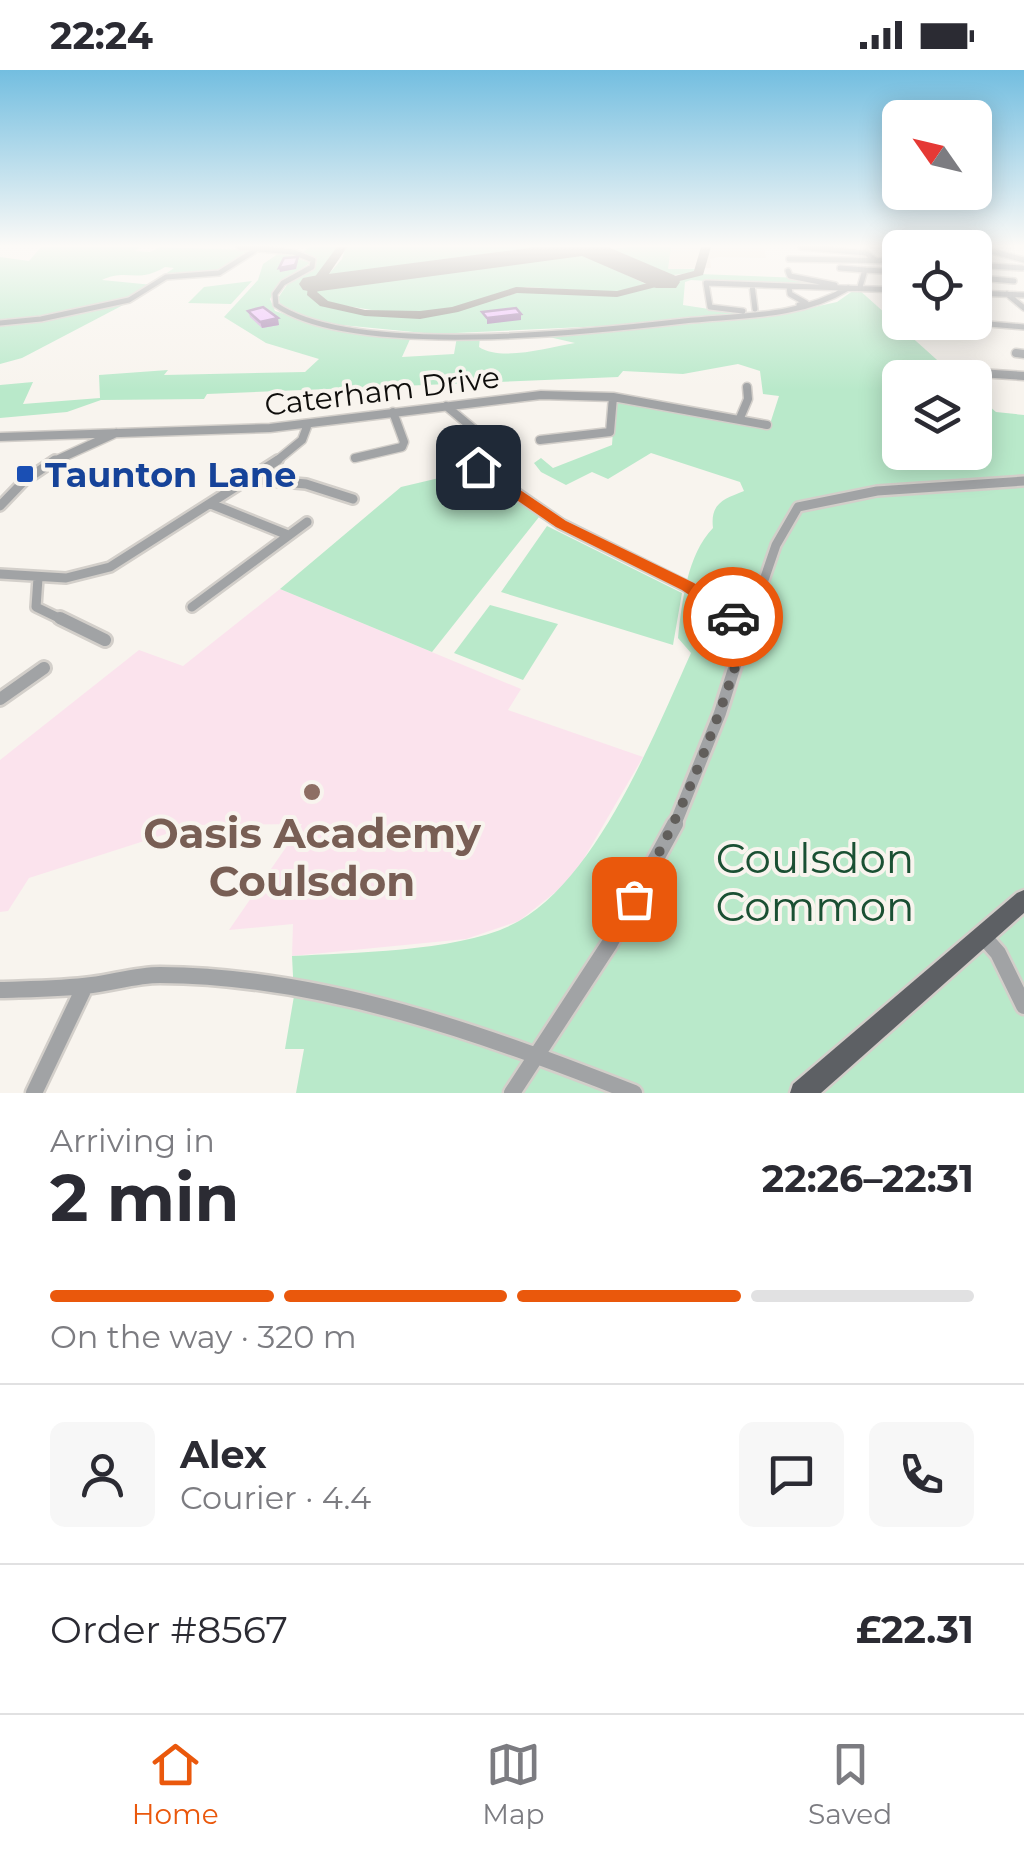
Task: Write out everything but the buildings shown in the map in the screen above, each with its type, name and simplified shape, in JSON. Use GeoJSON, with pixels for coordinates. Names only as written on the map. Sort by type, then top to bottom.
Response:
{"type":"FeatureCollection","features":[{"type":"Feature","properties":{"kind":"main road"},"geometry":{"type":"LineString","coordinates":[[802,1093],[1024,900]]}},
{"type":"Feature","properties":{"kind":"street"},"geometry":{"type":"LineString","coordinates":[[0,324],[41,319],[129,300],[137,295]]}},
{"type":"Feature","properties":{"kind":"street"},"geometry":{"type":"LineString","coordinates":[[276,295],[274,300],[282,311],[317,324],[393,334],[473,335],[651,325],[803,308],[839,295]]}},
{"type":"Feature","properties":{"kind":"street"},"geometry":{"type":"LineString","coordinates":[[708,295],[710,306],[755,309],[806,303],[791,295]]}},
{"type":"Feature","properties":{"kind":"street"},"geometry":{"type":"LineString","coordinates":[[753,295],[755,309]]}},
{"type":"Feature","properties":{"kind":"street"},"geometry":{"type":"LineString","coordinates":[[992,324],[1024,326]]}},
{"type":"Feature","properties":{"kind":"street"},"geometry":{"type":"LineString","coordinates":[[992,373],[1024,376]]}},
{"type":"Feature","properties":{"kind":"street"},"geometry":{"type":"LineString","coordinates":[[740,418],[748,399],[746,386]]}},
{"type":"Feature","properties":{"kind":"street","name":"Caterham Drive"},"geometry":{"type":"LineString","coordinates":[[0,437],[308,424],[541,396],[612,398],[767,424]]}},
{"type":"Feature","properties":{"kind":"street"},"geometry":{"type":"LineString","coordinates":[[540,440],[610,432],[612,398]]}},
{"type":"Feature","properties":{"kind":"street"},"geometry":{"type":"LineString","coordinates":[[446,406],[478,431],[478,467],[561,524],[708,598],[747,629]]}},
{"type":"Feature","properties":{"kind":"street"},"geometry":{"type":"LineString","coordinates":[[355,458],[402,448],[404,442],[394,412]]}},
{"type":"Feature","properties":{"kind":"street"},"geometry":{"type":"LineString","coordinates":[[0,574],[66,578],[110,567],[288,454],[302,440],[308,424]]}},
{"type":"Feature","properties":{"kind":"street"},"geometry":{"type":"LineString","coordinates":[[0,506],[15,488],[58,458],[121,430]]}},
{"type":"Feature","properties":{"kind":"street"},"geometry":{"type":"LineString","coordinates":[[248,480],[305,484],[353,500]]}},
{"type":"Feature","properties":{"kind":"street"},"geometry":{"type":"LineString","coordinates":[[512,1093],[668,838],[718,718],[776,542],[798,507],[878,491],[1024,481]]}},
{"type":"Feature","properties":{"kind":"street"},"geometry":{"type":"LineString","coordinates":[[0,490],[15,488]]}},
{"type":"Feature","properties":{"kind":"street"},"geometry":{"type":"LineString","coordinates":[[211,504],[288,535]]}},
{"type":"Feature","properties":{"kind":"street"},"geometry":{"type":"LineString","coordinates":[[192,607],[307,522]]}},
{"type":"Feature","properties":{"kind":"street"},"geometry":{"type":"LineString","coordinates":[[38,578],[36,607],[105,640]]}},
{"type":"Feature","properties":{"kind":"street"},"geometry":{"type":"LineString","coordinates":[[0,699],[44,668]]}},
{"type":"Feature","properties":{"kind":"street"},"geometry":{"type":"LineString","coordinates":[[983,936],[998,952],[1024,1006]]}},
{"type":"Feature","properties":{"kind":"street"},"geometry":{"type":"LineString","coordinates":[[0,990],[84,986],[155,975],[218,977],[306,989],[423,1018],[634,1093]]}},
{"type":"Feature","properties":{"kind":"street"},"geometry":{"type":"LineString","coordinates":[[34,1093],[84,986]]}},
{"type":"Feature","properties":{"kind":"shaded area","name":"Oasis Academy Coulsdon"},"geometry":{"type":"Polygon","coordinates":[[[280,589],[521,689],[508,710],[643,757],[572,879],[519,921],[466,939],[292,956],[293,924],[229,930],[302,824],[194,825],[29,878],[8,911],[0,912],[0,760],[139,650],[183,666],[280,589]]]}},
{"type":"Feature","properties":{"kind":"green space"},"geometry":{"type":"Polygon","coordinates":[[[0,295],[134,295],[99,307],[0,323],[0,295]]]}},
{"type":"Feature","properties":{"kind":"green space"},"geometry":{"type":"Polygon","coordinates":[[[196,295],[239,295],[231,304],[188,303],[196,295]]]}},
{"type":"Feature","properties":{"kind":"green space","name":"Coulsdon Common"},"geometry":{"type":"Polygon","coordinates":[[[244,295],[273,295],[270,299],[275,311],[335,330],[411,337],[402,357],[454,354],[457,337],[480,337],[479,347],[489,351],[526,352],[575,343],[536,334],[796,311],[837,302],[847,295],[864,295],[882,310],[882,340],[915,340],[937,360],[882,360],[882,470],[992,470],[992,409],[1024,415],[1024,1093],[296,1093],[304,1049],[285,1049],[294,996],[292,956],[408,949],[469,939],[519,921],[548,900],[574,872],[621,801],[691,653],[678,638],[687,580],[697,552],[713,528],[716,507],[744,491],[740,482],[651,453],[608,479],[592,472],[566,485],[541,472],[534,463],[541,458],[553,468],[612,445],[615,402],[769,427],[779,396],[763,394],[760,371],[738,364],[683,374],[623,371],[618,377],[207,394],[204,399],[101,400],[67,412],[0,418],[0,385],[33,382],[23,404],[100,398],[99,375],[168,370],[164,375],[305,372],[319,359],[266,343],[224,317],[244,295]]]}},
{"type":"Feature","properties":{"kind":"green space"},"geometry":{"type":"Polygon","coordinates":[[[280,295],[311,295],[313,299],[364,314],[403,317],[456,311],[511,295],[684,295],[683,305],[741,314],[626,325],[434,334],[321,323],[281,305],[280,295]]]}},
{"type":"Feature","properties":{"kind":"green space"},"geometry":{"type":"Polygon","coordinates":[[[318,295],[500,295],[456,308],[403,315],[328,303],[318,295]]]}},
{"type":"Feature","properties":{"kind":"green space"},"geometry":{"type":"Polygon","coordinates":[[[127,303],[22,358],[0,364],[0,324],[127,303]]]}},
{"type":"Feature","properties":{"kind":"green space"},"geometry":{"type":"Polygon","coordinates":[[[473,470],[539,517],[432,652],[280,589],[401,487],[473,470]]]}},
{"type":"Feature","properties":{"kind":"green space"},"geometry":{"type":"Polygon","coordinates":[[[547,526],[682,593],[673,645],[501,592],[547,526]]]}},
{"type":"Feature","properties":{"kind":"green space"},"geometry":{"type":"Polygon","coordinates":[[[490,605],[558,624],[523,680],[454,653],[490,605]]]}},
{"type":"Feature","properties":{"kind":"taxiway"},"geometry":{"type":"LineString","coordinates":[[313,295],[324,304],[365,313],[420,315],[454,310],[501,295]]}},
{"type":"Feature","properties":{"kind":"way so far"},"geometry":{"type":"LineString","coordinates":[[634,899],[682,810],[718,718],[747,629],[733,617]]}},
{"type":"Feature","properties":{"kind":"place","name":"Taunton Lane"},"geometry":{"type":"Point","coordinates":[25,474]}},
{"type":"Feature","properties":{"kind":"place","name":"Oasis Academy Coulsdon"},"geometry":{"type":"Point","coordinates":[312,792]}},
{"type":"Feature","properties":{"kind":"route"},"geometry":{"type":"LineString","coordinates":[[478,467],[561,524],[688,586],[733,617]]}}]}
